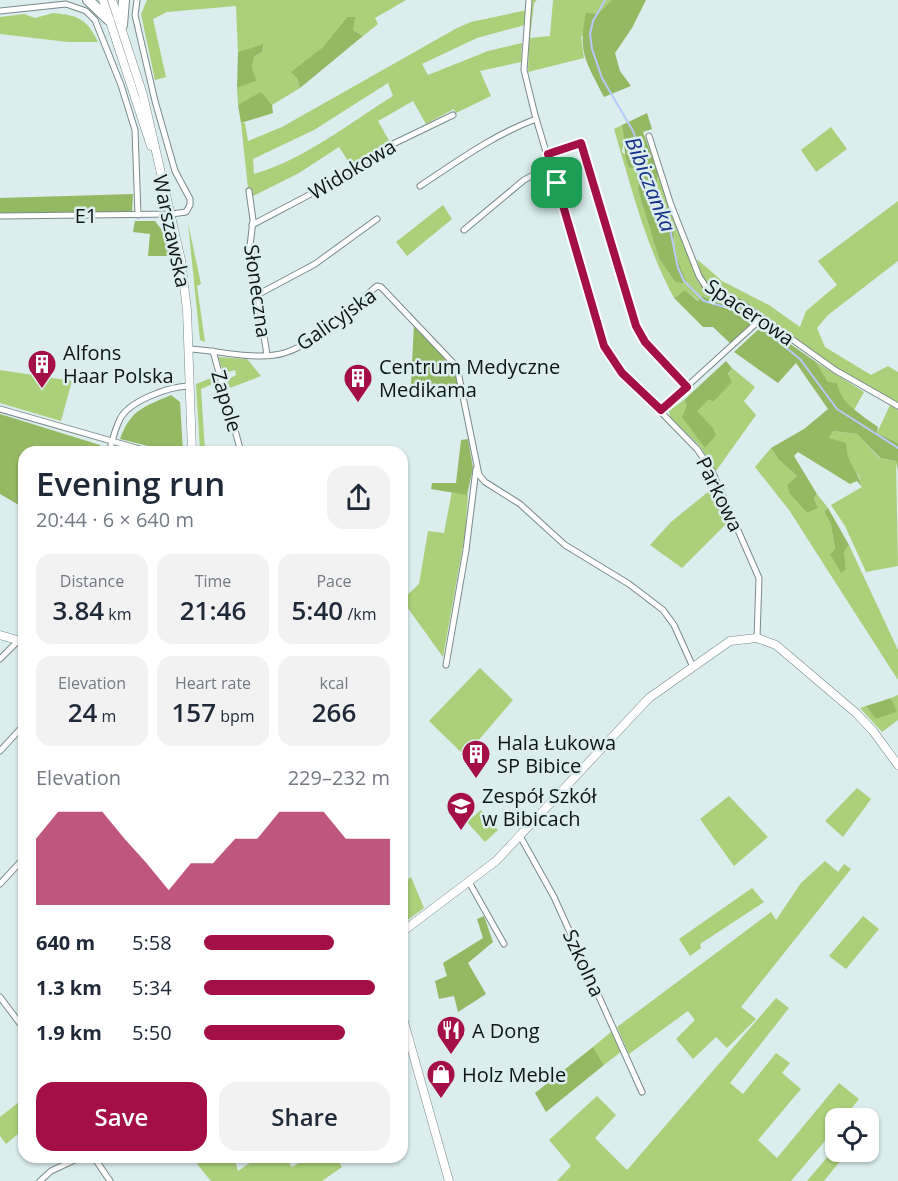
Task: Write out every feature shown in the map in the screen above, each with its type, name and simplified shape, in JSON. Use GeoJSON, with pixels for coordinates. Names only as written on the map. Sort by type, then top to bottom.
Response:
{"type":"FeatureCollection","features":[{"type":"Feature","properties":{"kind":"highway"},"geometry":{"type":"LineString","coordinates":[[88,0],[109,20]]}},
{"type":"Feature","properties":{"kind":"highway"},"geometry":{"type":"LineString","coordinates":[[122,25],[124,0]]}},
{"type":"Feature","properties":{"kind":"main road","name":"Warszawska"},"geometry":{"type":"LineString","coordinates":[[103,0],[172,214],[185,282],[192,446]]}},
{"type":"Feature","properties":{"kind":"main road","name":"Warszawska"},"geometry":{"type":"LineString","coordinates":[[112,0],[122,25],[142,95],[155,156]]}},
{"type":"Feature","properties":{"kind":"main road"},"geometry":{"type":"LineString","coordinates":[[0,634],[18,640]]}},
{"type":"Feature","properties":{"kind":"main road"},"geometry":{"type":"LineString","coordinates":[[408,928],[486,870],[645,702],[730,641],[757,638],[776,645],[856,713],[898,765]]}},
{"type":"Feature","properties":{"kind":"main road"},"geometry":{"type":"LineString","coordinates":[[408,1036],[450,1181]]}},
{"type":"Feature","properties":{"kind":"street"},"geometry":{"type":"LineString","coordinates":[[137,0],[135,15],[155,101],[175,171],[190,205],[186,212],[172,214]]}},
{"type":"Feature","properties":{"kind":"street","name":"Parkowa"},"geometry":{"type":"LineString","coordinates":[[529,0],[524,66],[536,119],[552,165],[604,346],[622,373],[698,449],[712,471],[734,524],[755,565],[761,591],[757,638]]}},
{"type":"Feature","properties":{"kind":"street"},"geometry":{"type":"LineString","coordinates":[[0,11],[66,4],[86,11],[95,20],[121,85],[135,130],[138,215]]}},
{"type":"Feature","properties":{"kind":"street","name":"Widokowa"},"geometry":{"type":"LineString","coordinates":[[252,225],[307,196],[393,144],[453,114]]}},
{"type":"Feature","properties":{"kind":"street"},"geometry":{"type":"LineString","coordinates":[[420,186],[479,145],[536,119]]}},
{"type":"Feature","properties":{"kind":"street","name":"Spacerowa"},"geometry":{"type":"LineString","coordinates":[[649,136],[671,205],[702,283],[714,292],[744,305],[835,370],[898,406]]}},
{"type":"Feature","properties":{"kind":"street"},"geometry":{"type":"LineString","coordinates":[[548,154],[581,143],[636,326],[645,342],[687,387]]}},
{"type":"Feature","properties":{"kind":"street"},"geometry":{"type":"LineString","coordinates":[[464,230],[524,180],[552,165]]}},
{"type":"Feature","properties":{"kind":"street","name":"Słoneczna"},"geometry":{"type":"LineString","coordinates":[[249,191],[252,225],[250,246],[267,355]]}},
{"type":"Feature","properties":{"kind":"street","name":"E1"},"geometry":{"type":"LineString","coordinates":[[0,216],[172,214]]}},
{"type":"Feature","properties":{"kind":"street"},"geometry":{"type":"LineString","coordinates":[[257,295],[315,264],[377,219]]}},
{"type":"Feature","properties":{"kind":"street","name":"Galicyjska"},"geometry":{"type":"LineString","coordinates":[[188,349],[267,355],[288,352],[307,342],[377,286],[381,287],[457,367],[476,467],[466,550],[446,665]]}},
{"type":"Feature","properties":{"kind":"street"},"geometry":{"type":"LineString","coordinates":[[661,410],[761,319]]}},
{"type":"Feature","properties":{"kind":"street","name":"Zapole"},"geometry":{"type":"LineString","coordinates":[[213,351],[239,446]]}},
{"type":"Feature","properties":{"kind":"street"},"geometry":{"type":"LineString","coordinates":[[111,446],[120,418],[135,405],[173,388],[188,386]]}},
{"type":"Feature","properties":{"kind":"street"},"geometry":{"type":"LineString","coordinates":[[0,409],[127,446]]}},
{"type":"Feature","properties":{"kind":"street"},"geometry":{"type":"LineString","coordinates":[[476,467],[485,482],[520,504],[565,544],[629,584],[663,610],[674,625],[693,666]]}},
{"type":"Feature","properties":{"kind":"street"},"geometry":{"type":"LineString","coordinates":[[0,659],[18,644]]}},
{"type":"Feature","properties":{"kind":"street"},"geometry":{"type":"LineString","coordinates":[[0,752],[18,731]]}},
{"type":"Feature","properties":{"kind":"street","name":"Szkolna"},"geometry":{"type":"LineString","coordinates":[[520,836],[554,897],[642,1092]]}},
{"type":"Feature","properties":{"kind":"street"},"geometry":{"type":"LineString","coordinates":[[0,884],[18,864]]}},
{"type":"Feature","properties":{"kind":"street"},"geometry":{"type":"LineString","coordinates":[[469,882],[504,944]]}},
{"type":"Feature","properties":{"kind":"street"},"geometry":{"type":"LineString","coordinates":[[0,997],[18,1021]]}},
{"type":"Feature","properties":{"kind":"street"},"geometry":{"type":"LineString","coordinates":[[40,1181],[51,1171],[68,1163]]}},
{"type":"Feature","properties":{"kind":"street"},"geometry":{"type":"LineString","coordinates":[[98,1163],[111,1181]]}},
{"type":"Feature","properties":{"kind":"green space"},"geometry":{"type":"Polygon","coordinates":[[[147,0],[406,0],[375,18],[378,24],[363,36],[353,30],[347,17],[323,47],[292,72],[300,88],[272,105],[261,93],[238,105],[237,88],[257,81],[252,67],[254,57],[262,52],[264,45],[238,52],[236,6],[167,12],[153,19],[166,77],[155,80],[141,14],[147,0]]]}},
{"type":"Feature","properties":{"kind":"green space"},"geometry":{"type":"Polygon","coordinates":[[[530,0],[537,0],[534,3],[530,38],[550,36],[553,0],[612,0],[581,37],[584,58],[528,72],[530,0]]]}},
{"type":"Feature","properties":{"kind":"green space"},"geometry":{"type":"Polygon","coordinates":[[[612,0],[646,0],[632,28],[615,53],[620,71],[631,86],[604,97],[585,57],[583,27],[586,13],[598,14],[612,0]]]}},
{"type":"Feature","properties":{"kind":"green space"},"geometry":{"type":"Polygon","coordinates":[[[527,10],[525,25],[477,38],[422,64],[428,75],[488,51],[522,43],[521,62],[480,71],[491,96],[456,113],[454,109],[426,124],[413,101],[378,121],[391,144],[352,167],[339,147],[299,173],[249,198],[241,123],[245,123],[248,141],[282,127],[471,22],[527,10]],[[388,83],[314,130],[253,159],[254,174],[309,150],[393,96],[388,83]]]}},
{"type":"Feature","properties":{"kind":"green space"},"geometry":{"type":"Polygon","coordinates":[[[53,13],[69,15],[86,23],[98,42],[68,42],[0,34],[0,17],[24,14],[35,18],[53,13]]]}},
{"type":"Feature","properties":{"kind":"green space"},"geometry":{"type":"Polygon","coordinates":[[[347,17],[355,17],[353,30],[363,36],[300,88],[297,78],[291,72],[323,47],[347,17]]]}},
{"type":"Feature","properties":{"kind":"green space"},"geometry":{"type":"Polygon","coordinates":[[[264,44],[262,52],[254,57],[252,67],[257,81],[237,88],[238,52],[264,44]]]}},
{"type":"Feature","properties":{"kind":"green space"},"geometry":{"type":"Polygon","coordinates":[[[261,92],[272,105],[273,113],[241,123],[238,105],[261,92]]]}},
{"type":"Feature","properties":{"kind":"green space"},"geometry":{"type":"Polygon","coordinates":[[[647,113],[652,129],[643,132],[658,172],[656,199],[674,233],[673,249],[686,281],[682,283],[675,282],[659,259],[638,190],[640,166],[629,168],[626,157],[622,125],[647,113]]]}},
{"type":"Feature","properties":{"kind":"green space"},"geometry":{"type":"Polygon","coordinates":[[[622,125],[624,139],[622,152],[640,166],[638,190],[659,259],[675,282],[674,233],[656,199],[658,172],[698,282],[707,292],[754,314],[757,319],[752,324],[740,312],[704,296],[699,301],[685,290],[674,298],[655,257],[633,193],[614,129],[622,125]]]}},
{"type":"Feature","properties":{"kind":"green space"},"geometry":{"type":"Polygon","coordinates":[[[831,127],[847,149],[816,172],[801,150],[831,127]]]}},
{"type":"Feature","properties":{"kind":"green space"},"geometry":{"type":"Polygon","coordinates":[[[133,194],[132,212],[0,213],[0,198],[133,194]]]}},
{"type":"Feature","properties":{"kind":"green space"},"geometry":{"type":"Polygon","coordinates":[[[898,201],[898,261],[828,315],[817,328],[825,347],[871,375],[888,366],[898,372],[898,403],[838,369],[758,310],[707,285],[701,276],[697,259],[722,281],[769,305],[800,327],[806,311],[837,285],[818,261],[898,201]]]}},
{"type":"Feature","properties":{"kind":"green space"},"geometry":{"type":"Polygon","coordinates":[[[443,205],[452,219],[407,256],[396,242],[443,205]]]}},
{"type":"Feature","properties":{"kind":"green space"},"geometry":{"type":"Polygon","coordinates":[[[135,221],[155,221],[165,234],[170,256],[148,256],[150,234],[133,232],[135,221]]]}},
{"type":"Feature","properties":{"kind":"green space"},"geometry":{"type":"Polygon","coordinates":[[[188,223],[201,284],[197,286],[205,342],[200,340],[188,223]]]}},
{"type":"Feature","properties":{"kind":"green space"},"geometry":{"type":"Polygon","coordinates":[[[685,290],[698,301],[703,296],[740,312],[752,324],[732,345],[713,327],[703,327],[674,298],[685,290]]]}},
{"type":"Feature","properties":{"kind":"green space"},"geometry":{"type":"Polygon","coordinates":[[[414,323],[456,368],[462,394],[411,385],[414,323]]]}},
{"type":"Feature","properties":{"kind":"green space"},"geometry":{"type":"Polygon","coordinates":[[[763,325],[816,362],[828,382],[837,383],[847,403],[878,427],[877,433],[898,443],[898,471],[896,461],[880,458],[857,434],[833,431],[829,438],[846,443],[848,457],[862,487],[857,481],[850,484],[798,452],[794,456],[817,494],[814,498],[818,508],[807,513],[789,493],[787,485],[797,476],[779,460],[771,448],[804,429],[828,409],[796,363],[778,383],[734,352],[763,325]]]}},
{"type":"Feature","properties":{"kind":"green space"},"geometry":{"type":"Polygon","coordinates":[[[218,357],[247,359],[261,376],[230,388],[227,380],[236,375],[235,370],[224,373],[218,357]]]}},
{"type":"Feature","properties":{"kind":"green space"},"geometry":{"type":"Polygon","coordinates":[[[726,361],[732,368],[728,374],[732,382],[713,402],[709,399],[697,411],[713,428],[716,435],[705,448],[682,417],[687,406],[684,400],[726,361]]]}},
{"type":"Feature","properties":{"kind":"green space"},"geometry":{"type":"Polygon","coordinates":[[[816,362],[864,392],[854,410],[828,382],[816,362]]]}},
{"type":"Feature","properties":{"kind":"green space"},"geometry":{"type":"Polygon","coordinates":[[[732,368],[755,387],[744,401],[756,415],[716,471],[699,445],[670,417],[669,411],[684,400],[687,406],[713,428],[696,411],[709,398],[713,402],[732,368]]]}},
{"type":"Feature","properties":{"kind":"green space"},"geometry":{"type":"Polygon","coordinates":[[[0,370],[72,381],[61,421],[0,403],[0,370]]]}},
{"type":"Feature","properties":{"kind":"green space"},"geometry":{"type":"Polygon","coordinates":[[[216,376],[217,382],[201,389],[205,446],[200,446],[196,384],[216,376]]]}},
{"type":"Feature","properties":{"kind":"green space"},"geometry":{"type":"Polygon","coordinates":[[[171,395],[180,402],[183,446],[148,446],[120,439],[129,421],[146,406],[171,395]]]}},
{"type":"Feature","properties":{"kind":"green space"},"geometry":{"type":"Polygon","coordinates":[[[890,405],[898,410],[898,443],[877,433],[890,405]]]}},
{"type":"Feature","properties":{"kind":"green space"},"geometry":{"type":"Polygon","coordinates":[[[0,414],[101,446],[18,446],[18,504],[0,494],[0,414]]]}},
{"type":"Feature","properties":{"kind":"green space"},"geometry":{"type":"Polygon","coordinates":[[[833,431],[857,434],[879,458],[896,461],[898,566],[866,572],[845,526],[831,505],[862,487],[859,476],[829,438],[833,431]]]}},
{"type":"Feature","properties":{"kind":"green space"},"geometry":{"type":"Polygon","coordinates":[[[468,439],[473,468],[467,495],[431,489],[432,483],[456,483],[461,440],[468,439]]]}},
{"type":"Feature","properties":{"kind":"green space"},"geometry":{"type":"Polygon","coordinates":[[[771,448],[779,460],[797,476],[787,485],[789,493],[807,513],[818,508],[814,498],[817,494],[828,508],[824,511],[831,525],[835,550],[830,554],[846,569],[844,552],[849,545],[898,650],[898,680],[789,510],[755,467],[771,448]]]}},
{"type":"Feature","properties":{"kind":"green space"},"geometry":{"type":"Polygon","coordinates":[[[714,487],[728,522],[682,568],[650,545],[671,522],[714,487]]]}},
{"type":"Feature","properties":{"kind":"green space"},"geometry":{"type":"Polygon","coordinates":[[[452,491],[468,495],[465,534],[443,657],[408,608],[408,594],[419,584],[428,531],[444,533],[452,491]]]}},
{"type":"Feature","properties":{"kind":"green space"},"geometry":{"type":"Polygon","coordinates":[[[828,508],[849,545],[844,552],[846,569],[841,573],[830,554],[835,549],[831,525],[824,511],[828,508]]]}},
{"type":"Feature","properties":{"kind":"green space"},"geometry":{"type":"Polygon","coordinates":[[[480,668],[513,700],[465,756],[429,721],[480,668]]]}},
{"type":"Feature","properties":{"kind":"green space"},"geometry":{"type":"Polygon","coordinates":[[[898,695],[898,720],[882,732],[860,708],[866,706],[876,719],[896,712],[891,698],[898,695]]]}},
{"type":"Feature","properties":{"kind":"green space"},"geometry":{"type":"Polygon","coordinates":[[[891,698],[897,712],[876,719],[866,706],[891,698]]]}},
{"type":"Feature","properties":{"kind":"green space"},"geometry":{"type":"Polygon","coordinates":[[[857,788],[871,799],[843,837],[825,821],[857,788]]]}},
{"type":"Feature","properties":{"kind":"green space"},"geometry":{"type":"Polygon","coordinates":[[[729,796],[768,837],[734,866],[700,819],[729,796]]]}},
{"type":"Feature","properties":{"kind":"green space"},"geometry":{"type":"Polygon","coordinates":[[[481,810],[498,830],[485,842],[467,822],[481,810]]]}},
{"type":"Feature","properties":{"kind":"green space"},"geometry":{"type":"Polygon","coordinates":[[[825,861],[838,872],[844,864],[851,869],[741,1007],[756,1019],[727,1048],[716,1037],[693,1059],[676,1039],[695,1020],[688,1011],[629,1054],[617,1027],[771,912],[776,920],[801,883],[825,861]]]}},
{"type":"Feature","properties":{"kind":"green space"},"geometry":{"type":"Polygon","coordinates":[[[411,877],[424,908],[408,920],[408,879],[411,877]]]}},
{"type":"Feature","properties":{"kind":"green space"},"geometry":{"type":"Polygon","coordinates":[[[752,888],[764,902],[700,944],[701,948],[690,956],[679,939],[752,888]]]}},
{"type":"Feature","properties":{"kind":"green space"},"geometry":{"type":"Polygon","coordinates":[[[484,916],[493,942],[468,963],[486,994],[458,1012],[454,996],[439,999],[435,981],[447,976],[443,963],[483,938],[477,919],[484,916]]]}},
{"type":"Feature","properties":{"kind":"green space"},"geometry":{"type":"Polygon","coordinates":[[[863,916],[879,929],[846,969],[829,956],[863,916]]]}},
{"type":"Feature","properties":{"kind":"green space"},"geometry":{"type":"Polygon","coordinates":[[[776,998],[789,1008],[730,1083],[743,1094],[776,1053],[790,1063],[782,1073],[801,1089],[758,1140],[777,1158],[839,1083],[859,1099],[852,1108],[825,1108],[825,1141],[791,1181],[557,1181],[571,1166],[549,1140],[597,1096],[616,1115],[595,1138],[627,1170],[776,998]]]}},
{"type":"Feature","properties":{"kind":"green space"},"geometry":{"type":"Polygon","coordinates":[[[612,1031],[622,1051],[604,1065],[593,1047],[612,1031]]]}},
{"type":"Feature","properties":{"kind":"green space"},"geometry":{"type":"Polygon","coordinates":[[[593,1047],[604,1065],[546,1112],[535,1093],[593,1047]]]}},
{"type":"Feature","properties":{"kind":"green space"},"geometry":{"type":"Polygon","coordinates":[[[18,1103],[18,1134],[6,1144],[0,1136],[0,1117],[18,1103]]]}},
{"type":"Feature","properties":{"kind":"green space"},"geometry":{"type":"Polygon","coordinates":[[[825,1160],[825,1162],[839,1162],[824,1181],[807,1181],[825,1160]]]}},
{"type":"Feature","properties":{"kind":"green space"},"geometry":{"type":"Polygon","coordinates":[[[236,1163],[238,1171],[249,1163],[289,1163],[292,1167],[299,1163],[340,1163],[342,1167],[322,1181],[211,1181],[197,1164],[236,1163]]]}},
{"type":"Feature","properties":{"kind":"waterway","name":"Bibiczanka"},"geometry":{"type":"LineString","coordinates":[[605,0],[593,21],[590,34],[592,49],[602,78],[633,131],[653,188],[666,210],[678,268],[684,281],[704,301],[742,312],[800,359],[837,409],[898,448]]}},
{"type":"Feature","properties":{"kind":"place","name":"Alfons Haar Polska"},"geometry":{"type":"Point","coordinates":[42,390]}},
{"type":"Feature","properties":{"kind":"place","name":"Centrum Medyczne Medikama"},"geometry":{"type":"Point","coordinates":[358,404]}},
{"type":"Feature","properties":{"kind":"place","name":"Hala Łukowa SP Bibice"},"geometry":{"type":"Point","coordinates":[476,780]}},
{"type":"Feature","properties":{"kind":"place","name":"Zespół Szkół w Bibicach"},"geometry":{"type":"Point","coordinates":[461,832]}},
{"type":"Feature","properties":{"kind":"place","name":"A Dong"},"geometry":{"type":"Point","coordinates":[451,1056]}},
{"type":"Feature","properties":{"kind":"place","name":"Holz Meble"},"geometry":{"type":"Point","coordinates":[441,1100]}},
{"type":"Feature","properties":{"kind":"route"},"geometry":{"type":"LineString","coordinates":[[581,143],[636,326],[645,342],[687,387],[661,410],[612,362],[604,346],[557,183],[548,154],[581,143]]}}]}
